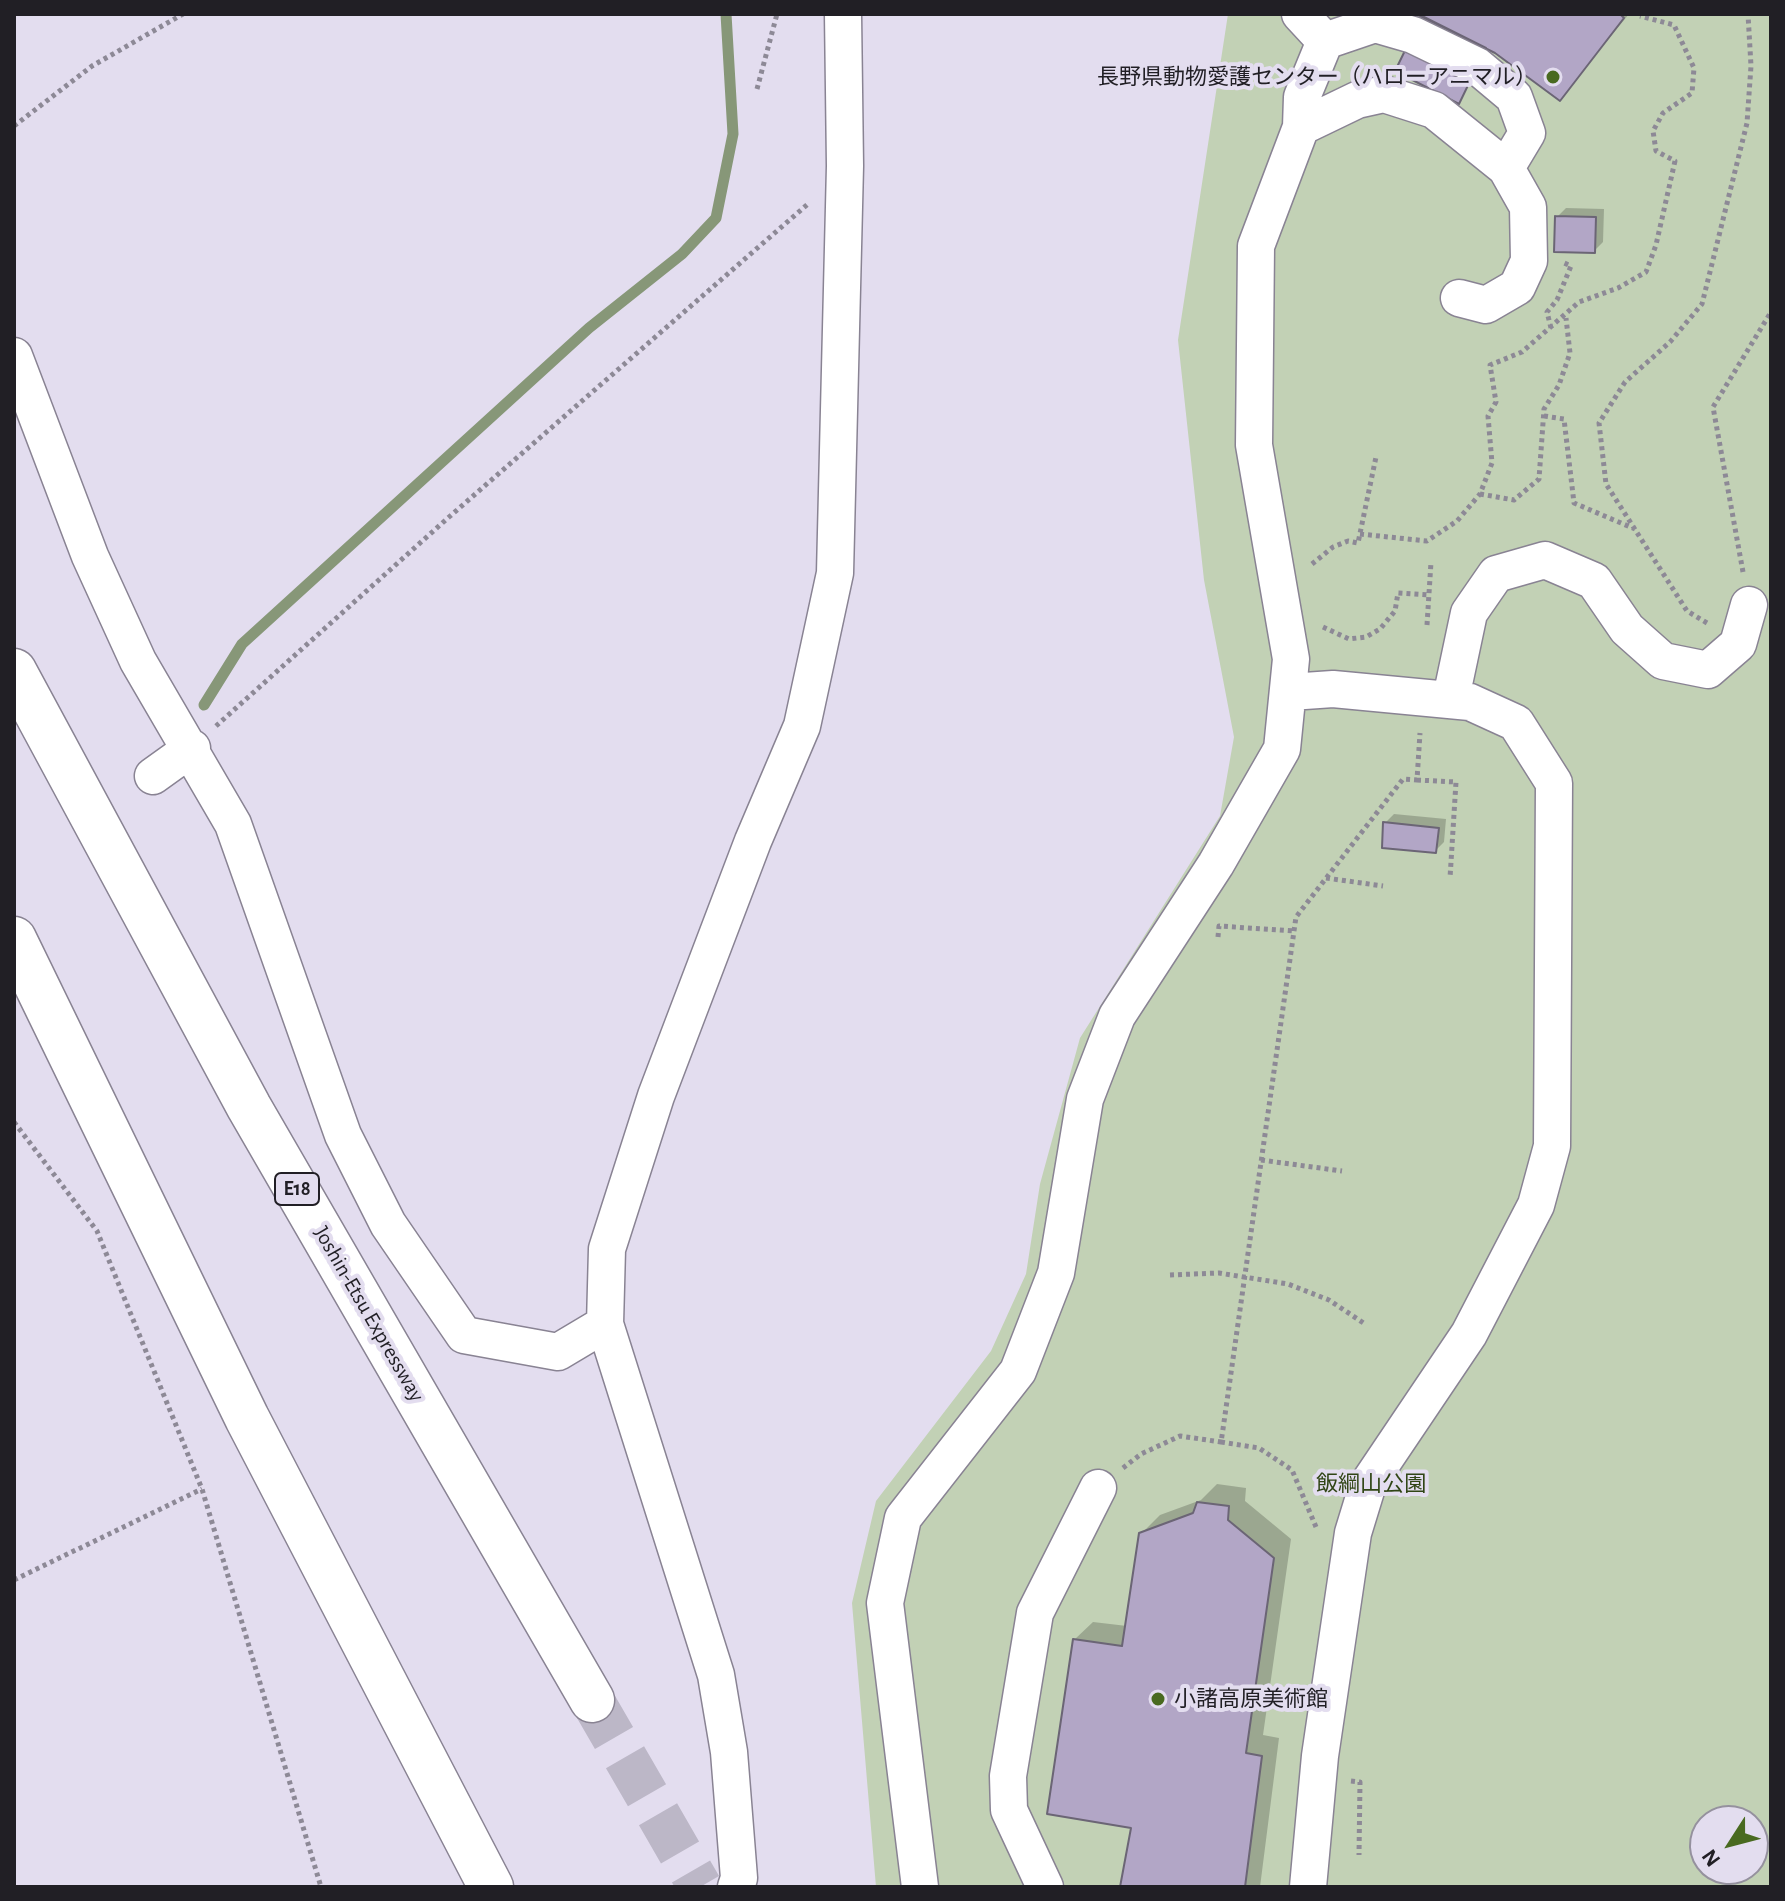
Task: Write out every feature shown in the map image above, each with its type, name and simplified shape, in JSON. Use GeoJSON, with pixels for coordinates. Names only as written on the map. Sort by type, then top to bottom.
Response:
{"type":"FeatureCollection","features":[{"type":"Feature","properties":{"kind":"highway","name":"Joshin-Etsu Expressway"},"geometry":{"type":"LineString","coordinates":[[14,671],[249,1107],[592,1700]]}},
{"type":"Feature","properties":{"kind":"highway"},"geometry":{"type":"LineString","coordinates":[[14,939],[254,1431],[491,1887]]}},
{"type":"Feature","properties":{"kind":"street"},"geometry":{"type":"LineString","coordinates":[[736,1887],[739,1878],[729,1752],[716,1675],[605,1324],[607,1249],[656,1096],[753,841],[802,726],[835,573],[845,166],[843,14]]}},
{"type":"Feature","properties":{"kind":"street"},"geometry":{"type":"LineString","coordinates":[[1300,14],[1325,41]]}},
{"type":"Feature","properties":{"kind":"street"},"geometry":{"type":"LineString","coordinates":[[920,1887],[885,1603],[903,1518],[1018,1371],[1056,1273],[1085,1099],[1117,1016],[1216,864],[1282,749],[1291,659],[1254,445],[1256,246],[1301,127],[1302,97],[1325,41],[1375,24],[1413,35],[1477,66],[1514,97],[1527,133],[1506,168]]}},
{"type":"Feature","properties":{"kind":"street"},"geometry":{"type":"LineString","coordinates":[[1301,127],[1357,100],[1384,94],[1434,110],[1506,168],[1528,207],[1529,261],[1517,287],[1486,305],[1459,298]]}},
{"type":"Feature","properties":{"kind":"street"},"geometry":{"type":"LineString","coordinates":[[14,356],[96,569],[138,661],[192,748],[233,824],[343,1135],[388,1224],[464,1335],[558,1352],[605,1324]]}},
{"type":"Feature","properties":{"kind":"street"},"geometry":{"type":"LineString","coordinates":[[1451,698],[1469,613],[1496,574],[1545,560],[1594,581],[1627,629],[1663,661],[1708,670],[1738,644],[1749,605]]}},
{"type":"Feature","properties":{"kind":"street"},"geometry":{"type":"LineString","coordinates":[[1290,692],[1333,689],[1470,702],[1516,723],[1554,783],[1552,1146],[1536,1205],[1469,1334],[1368,1484],[1353,1533],[1320,1756],[1308,1887]]}},
{"type":"Feature","properties":{"kind":"street"},"geometry":{"type":"LineString","coordinates":[[153,776],[192,748]]}},
{"type":"Feature","properties":{"kind":"street"},"geometry":{"type":"LineString","coordinates":[[1045,1887],[1009,1810],[1008,1776],[1035,1613],[1098,1488]]}},
{"type":"Feature","properties":{"kind":"path"},"geometry":{"type":"LineString","coordinates":[[14,126],[92,66],[183,14]]}},
{"type":"Feature","properties":{"kind":"path"},"geometry":{"type":"LineString","coordinates":[[757,89],[777,14]]}},
{"type":"Feature","properties":{"kind":"path"},"geometry":{"type":"LineString","coordinates":[[1738,644],[1687,611],[1606,484],[1599,423],[1625,382],[1670,342],[1702,304],[1747,123],[1751,66],[1748,14]]}},
{"type":"Feature","properties":{"kind":"path"},"geometry":{"type":"LineString","coordinates":[[1360,534],[1427,541],[1457,521],[1480,494],[1492,463],[1488,416],[1496,402],[1490,365],[1522,352],[1566,317],[1579,302],[1618,288],[1646,272],[1656,245],[1675,161],[1656,151],[1653,131],[1663,113],[1692,93],[1694,68],[1674,25],[1640,16]]}},
{"type":"Feature","properties":{"kind":"path"},"geometry":{"type":"LineString","coordinates":[[192,748],[449,517],[809,203],[845,166]]}},
{"type":"Feature","properties":{"kind":"path"},"geometry":{"type":"LineString","coordinates":[[1749,605],[1713,407],[1771,312]]}},
{"type":"Feature","properties":{"kind":"path"},"geometry":{"type":"LineString","coordinates":[[1480,494],[1514,500],[1539,479],[1544,416],[1570,353],[1566,317]]}},
{"type":"Feature","properties":{"kind":"path"},"geometry":{"type":"LineString","coordinates":[[1544,416],[1564,419],[1574,503],[1636,530]]}},
{"type":"Feature","properties":{"kind":"path"},"geometry":{"type":"LineString","coordinates":[[1307,571],[1314,560],[1333,547],[1348,541],[1358,543],[1376,457]]}},
{"type":"Feature","properties":{"kind":"path"},"geometry":{"type":"LineString","coordinates":[[1427,627],[1431,562]]}},
{"type":"Feature","properties":{"kind":"path"},"geometry":{"type":"LineString","coordinates":[[1318,623],[1332,634],[1349,639],[1366,637],[1380,629],[1395,611],[1398,593],[1429,595]]}},
{"type":"Feature","properties":{"kind":"path"},"geometry":{"type":"LineString","coordinates":[[1417,780],[1421,720]]}},
{"type":"Feature","properties":{"kind":"path"},"geometry":{"type":"LineString","coordinates":[[1221,1442],[1296,917],[1403,779],[1456,782],[1450,878]]}},
{"type":"Feature","properties":{"kind":"path"},"geometry":{"type":"LineString","coordinates":[[1326,878],[1383,886]]}},
{"type":"Feature","properties":{"kind":"path"},"geometry":{"type":"LineString","coordinates":[[1218,937],[1219,926],[1294,931]]}},
{"type":"Feature","properties":{"kind":"path"},"geometry":{"type":"LineString","coordinates":[[14,1122],[97,1231],[202,1489],[321,1887]]}},
{"type":"Feature","properties":{"kind":"path"},"geometry":{"type":"LineString","coordinates":[[1261,1160],[1342,1171]]}},
{"type":"Feature","properties":{"kind":"path"},"geometry":{"type":"LineString","coordinates":[[1170,1275],[1219,1273],[1288,1284],[1329,1300],[1365,1324]]}},
{"type":"Feature","properties":{"kind":"path"},"geometry":{"type":"LineString","coordinates":[[1098,1488],[1141,1454],[1180,1436],[1259,1448],[1292,1470],[1316,1524],[1314,1539]]}},
{"type":"Feature","properties":{"kind":"path"},"geometry":{"type":"LineString","coordinates":[[14,1580],[202,1489]]}},
{"type":"Feature","properties":{"kind":"green space","name":"飯綱山公園"},"geometry":{"type":"Polygon","coordinates":[[[1228,14],[1771,14],[1771,1887],[876,1887],[852,1603],[876,1501],[991,1351],[1026,1274],[1040,1184],[1080,1038],[1220,816],[1234,737],[1204,580],[1178,340],[1228,14]]]}},
{"type":"Feature","properties":{"kind":"building","name":"長野県動物愛護センター（ハローアニマル）"},"geometry":{"type":"Polygon","coordinates":[[[1416,14],[1620,14],[1624,18],[1560,101],[1495,53],[1416,14]]]}},
{"type":"Feature","properties":{"kind":"building"},"geometry":{"type":"Polygon","coordinates":[[[1422,16],[1486,48],[1459,104],[1395,71],[1422,16]]]}},
{"type":"Feature","properties":{"kind":"building"},"geometry":{"type":"Polygon","coordinates":[[[1555,216],[1596,217],[1595,253],[1554,252],[1555,216]]]}},
{"type":"Feature","properties":{"kind":"building"},"geometry":{"type":"Polygon","coordinates":[[[1383,822],[1439,828],[1436,853],[1382,848],[1383,822]]]}},
{"type":"Feature","properties":{"kind":"building","name":"小諸高原美術館"},"geometry":{"type":"Polygon","coordinates":[[[1197,1502],[1229,1506],[1228,1520],[1274,1558],[1246,1753],[1262,1756],[1245,1887],[1120,1887],[1131,1828],[1047,1814],[1073,1639],[1122,1646],[1139,1533],[1193,1513],[1197,1502]]]}},
{"type":"Feature","properties":{"kind":"waterway"},"geometry":{"type":"LineString","coordinates":[[204,705],[242,644],[589,328],[682,254],[716,218],[733,134],[726,14]]}},
{"type":"Feature","properties":{"kind":"tunnel"},"geometry":{"type":"LineString","coordinates":[[592,1700],[700,1887]]}},
{"type":"Feature","properties":{"kind":"place","name":"長野県動物愛護センター（ハローアニマル）"},"geometry":{"type":"Point","coordinates":[1553,77]}},
{"type":"Feature","properties":{"kind":"place","name":"小諸高原美術館"},"geometry":{"type":"Point","coordinates":[1158,1699]}}]}
